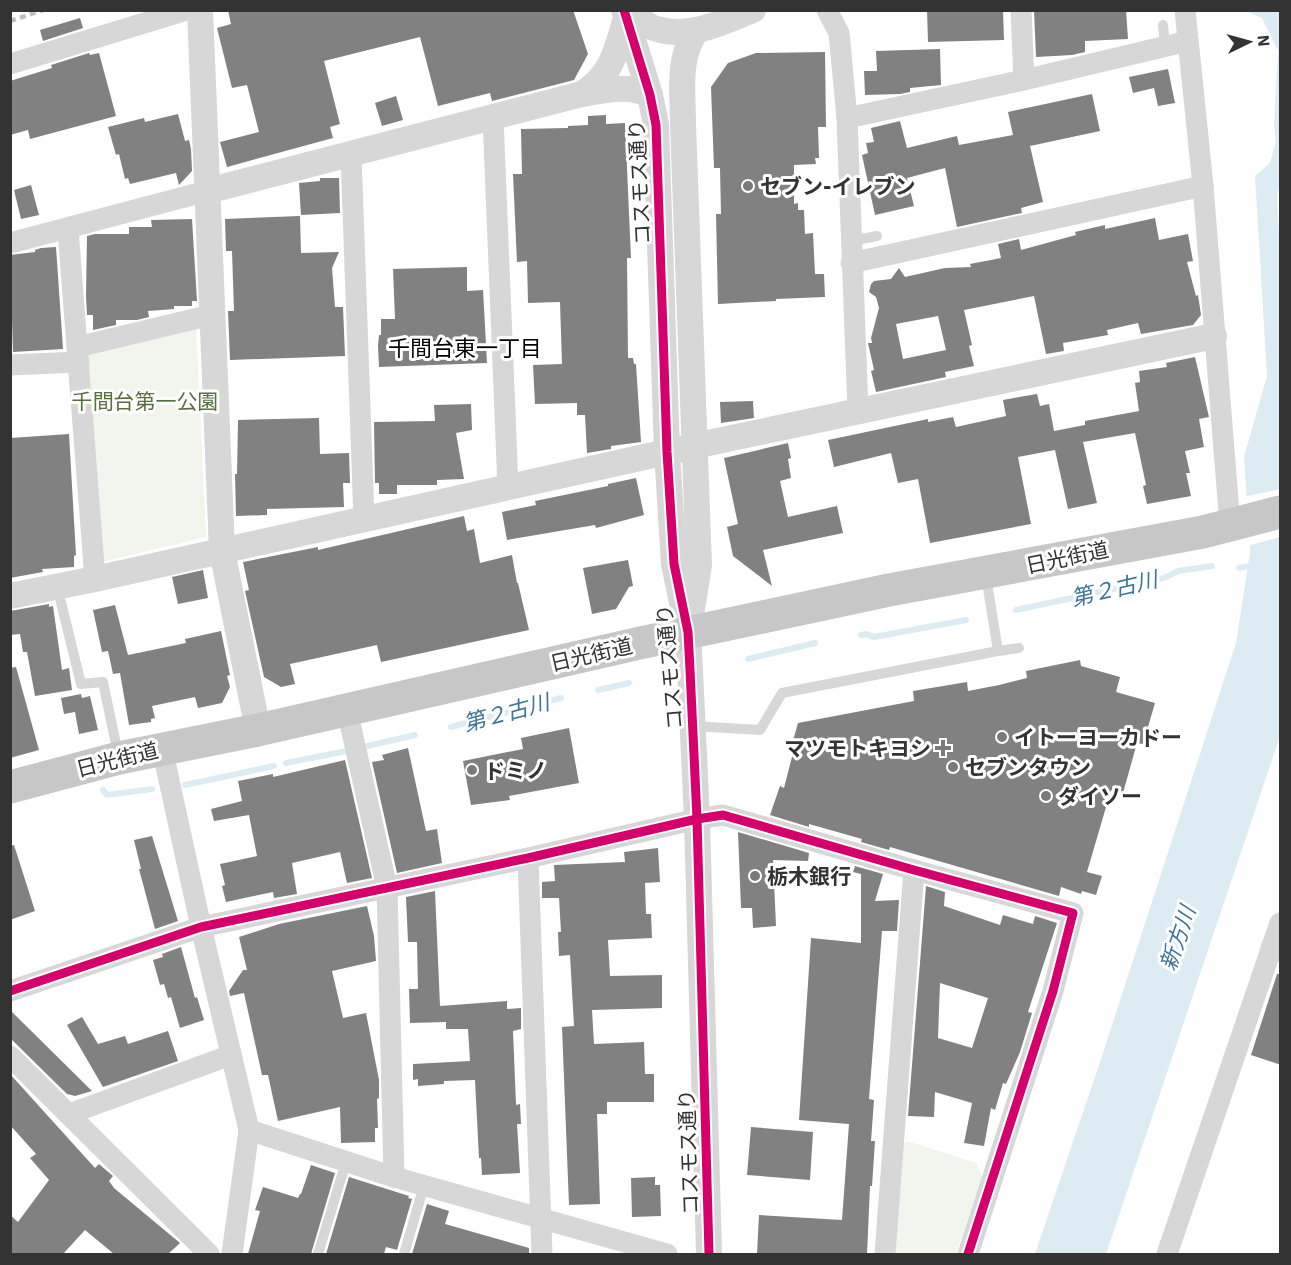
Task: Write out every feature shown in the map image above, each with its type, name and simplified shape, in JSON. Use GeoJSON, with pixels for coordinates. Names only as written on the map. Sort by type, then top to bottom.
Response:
{"type":"FeatureCollection","features":[{"type":"Feature","properties":{"kind":"highway","name":"日光街道"},"geometry":{"type":"LineString","coordinates":[[10,787],[118,758],[258,730],[688,632],[889,590],[1234,524],[1281,512]]}},
{"type":"Feature","properties":{"kind":"street"},"geometry":{"type":"LineString","coordinates":[[10,64],[187,10]]}},
{"type":"Feature","properties":{"kind":"street"},"geometry":{"type":"LineString","coordinates":[[200,10],[222,551],[258,730]]}},
{"type":"Feature","properties":{"kind":"street"},"geometry":{"type":"LineString","coordinates":[[582,94],[597,84],[609,68],[627,13],[655,29],[676,32],[696,31],[753,10]]}},
{"type":"Feature","properties":{"kind":"street"},"geometry":{"type":"LineString","coordinates":[[827,10],[839,33],[847,118],[858,411]]}},
{"type":"Feature","properties":{"kind":"street"},"geometry":{"type":"LineString","coordinates":[[1021,10],[1024,80]]}},
{"type":"Feature","properties":{"kind":"street","name":"コスモス通り"},"geometry":{"type":"LineString","coordinates":[[627,13],[656,125],[667,452],[674,564],[688,632],[693,726],[709,1254]]}},
{"type":"Feature","properties":{"kind":"street"},"geometry":{"type":"LineString","coordinates":[[1184,16],[1203,186],[1214,336],[1234,524]]}},
{"type":"Feature","properties":{"kind":"street","name":"コスモス通り"},"geometry":{"type":"LineString","coordinates":[[688,632],[699,565],[683,136],[683,61],[686,49],[696,31]]}},
{"type":"Feature","properties":{"kind":"street"},"geometry":{"type":"LineString","coordinates":[[847,118],[1024,80],[1162,32],[1188,41]]}},
{"type":"Feature","properties":{"kind":"street"},"geometry":{"type":"LineString","coordinates":[[10,243],[582,94],[620,88],[640,90],[650,95]]}},
{"type":"Feature","properties":{"kind":"street"},"geometry":{"type":"LineString","coordinates":[[494,117],[508,488]]}},
{"type":"Feature","properties":{"kind":"street"},"geometry":{"type":"LineString","coordinates":[[351,154],[364,520]]}},
{"type":"Feature","properties":{"kind":"street"},"geometry":{"type":"LineString","coordinates":[[851,262],[1203,186]]}},
{"type":"Feature","properties":{"kind":"street"},"geometry":{"type":"LineString","coordinates":[[68,228],[95,579]]}},
{"type":"Feature","properties":{"kind":"street"},"geometry":{"type":"LineString","coordinates":[[10,365],[78,354],[211,315]]}},
{"type":"Feature","properties":{"kind":"street"},"geometry":{"type":"LineString","coordinates":[[10,596],[694,446],[1214,336]]}},
{"type":"Feature","properties":{"kind":"street"},"geometry":{"type":"LineString","coordinates":[[346,710],[387,888],[394,1177]]}},
{"type":"Feature","properties":{"kind":"street"},"geometry":{"type":"LineString","coordinates":[[162,748],[249,1130],[232,1254]]}},
{"type":"Feature","properties":{"kind":"street"},"geometry":{"type":"LineString","coordinates":[[10,991],[201,927],[723,815],[1073,913],[1053,991],[968,1254]]}},
{"type":"Feature","properties":{"kind":"street"},"geometry":{"type":"LineString","coordinates":[[528,858],[542,1254]]}},
{"type":"Feature","properties":{"kind":"street"},"geometry":{"type":"LineString","coordinates":[[885,1254],[914,870]]}},
{"type":"Feature","properties":{"kind":"street"},"geometry":{"type":"LineString","coordinates":[[1167,1254],[1278,939]]}},
{"type":"Feature","properties":{"kind":"street"},"geometry":{"type":"LineString","coordinates":[[69,1114],[231,1055]]}},
{"type":"Feature","properties":{"kind":"street"},"geometry":{"type":"LineString","coordinates":[[10,1056],[209,1254]]}},
{"type":"Feature","properties":{"kind":"street"},"geometry":{"type":"LineString","coordinates":[[249,1130],[424,1186],[667,1254]]}},
{"type":"Feature","properties":{"kind":"lane"},"geometry":{"type":"LineString","coordinates":[[851,241],[877,236]]}},
{"type":"Feature","properties":{"kind":"lane"},"geometry":{"type":"LineString","coordinates":[[985,573],[998,651]]}},
{"type":"Feature","properties":{"kind":"lane"},"geometry":{"type":"LineString","coordinates":[[57,586],[81,684],[103,682],[118,758]]}},
{"type":"Feature","properties":{"kind":"lane"},"geometry":{"type":"LineString","coordinates":[[693,726],[760,730],[782,693],[1019,648]]}},
{"type":"Feature","properties":{"kind":"lane"},"geometry":{"type":"LineString","coordinates":[[318,1254],[346,1162]]}},
{"type":"Feature","properties":{"kind":"lane"},"geometry":{"type":"LineString","coordinates":[[404,1254],[424,1186]]}},
{"type":"Feature","properties":{"kind":"green space","name":"千間台第一公園"},"geometry":{"type":"Polygon","coordinates":[[[196,325],[206,537],[101,562],[87,355],[196,325]]]}},
{"type":"Feature","properties":{"kind":"green space"},"geometry":{"type":"Polygon","coordinates":[[[907,1141],[976,1163],[982,1177],[956,1254],[890,1254],[896,1149],[907,1141]]]}},
{"type":"Feature","properties":{"kind":"water","name":"新方川"},"geometry":{"type":"Polygon","coordinates":[[[1246,11],[1280,11],[1280,185],[1277,195],[1280,253],[1280,736],[1106,1254],[1035,1254],[1236,643],[1250,553],[1244,457],[1267,376],[1255,176],[1270,163],[1276,141],[1274,125],[1278,51],[1262,18],[1246,11]]]}},
{"type":"Feature","properties":{"kind":"pier"},"geometry":{"type":"Polygon","coordinates":[[[1280,489],[1280,537],[1247,546],[1243,497],[1280,489]]]}},
{"type":"Feature","properties":{"kind":"building"},"geometry":{"type":"Polygon","coordinates":[[[228,10],[573,10],[588,54],[574,80],[492,101],[490,93],[438,106],[420,37],[324,61],[340,124],[330,127],[333,138],[227,167],[220,142],[259,132],[247,85],[232,88],[217,28],[231,24],[228,10]]]}},
{"type":"Feature","properties":{"kind":"building"},"geometry":{"type":"Polygon","coordinates":[[[927,10],[1003,10],[1004,40],[928,42],[927,10]]]}},
{"type":"Feature","properties":{"kind":"building"},"geometry":{"type":"Polygon","coordinates":[[[1034,10],[1126,10],[1128,39],[1085,41],[1085,52],[1036,57],[1034,10]]]}},
{"type":"Feature","properties":{"kind":"building"},"geometry":{"type":"Polygon","coordinates":[[[80,18],[83,28],[43,41],[40,30],[80,18]]]}},
{"type":"Feature","properties":{"kind":"building"},"geometry":{"type":"Polygon","coordinates":[[[940,49],[941,85],[910,88],[910,92],[900,94],[865,95],[864,71],[877,71],[876,51],[940,49]]]}},
{"type":"Feature","properties":{"kind":"building"},"geometry":{"type":"Polygon","coordinates":[[[825,52],[826,127],[818,127],[819,158],[815,158],[816,164],[794,165],[794,204],[798,203],[798,210],[804,210],[805,234],[813,233],[815,274],[824,274],[825,297],[718,304],[716,214],[721,214],[720,168],[714,168],[711,87],[728,63],[756,53],[825,52]]]}},
{"type":"Feature","properties":{"kind":"building"},"geometry":{"type":"Polygon","coordinates":[[[89,53],[90,55],[99,53],[116,116],[30,139],[28,130],[10,135],[10,81],[89,53]]]}},
{"type":"Feature","properties":{"kind":"building"},"geometry":{"type":"Polygon","coordinates":[[[1168,69],[1175,103],[1158,106],[1154,88],[1133,93],[1129,77],[1168,69]]]}},
{"type":"Feature","properties":{"kind":"building"},"geometry":{"type":"Polygon","coordinates":[[[1092,94],[1100,131],[1030,146],[1043,202],[1021,208],[1022,213],[957,227],[945,168],[907,178],[914,206],[875,215],[862,155],[868,153],[866,143],[874,142],[871,128],[900,121],[907,148],[957,136],[959,145],[1013,135],[1008,112],[1092,94]]]}},
{"type":"Feature","properties":{"kind":"building"},"geometry":{"type":"Polygon","coordinates":[[[396,96],[403,120],[382,126],[375,103],[396,96]]]}},
{"type":"Feature","properties":{"kind":"building"},"geometry":{"type":"Polygon","coordinates":[[[178,114],[185,141],[189,140],[192,171],[179,185],[176,173],[130,184],[128,178],[125,179],[119,154],[116,155],[108,127],[144,118],[145,122],[178,114]]]}},
{"type":"Feature","properties":{"kind":"building"},"geometry":{"type":"Polygon","coordinates":[[[606,115],[606,124],[625,123],[631,258],[627,258],[628,358],[633,358],[636,364],[641,442],[611,446],[611,449],[587,453],[585,415],[577,415],[577,403],[535,404],[533,365],[562,364],[560,302],[528,303],[527,261],[517,262],[513,174],[522,174],[521,129],[568,128],[568,126],[588,125],[588,116],[606,115]]]}},
{"type":"Feature","properties":{"kind":"building"},"geometry":{"type":"Polygon","coordinates":[[[320,178],[339,178],[340,213],[301,215],[299,183],[320,181],[320,178]]]}},
{"type":"Feature","properties":{"kind":"building"},"geometry":{"type":"Polygon","coordinates":[[[31,185],[39,215],[21,219],[14,190],[31,185]]]}},
{"type":"Feature","properties":{"kind":"building"},"geometry":{"type":"Polygon","coordinates":[[[300,216],[301,253],[339,252],[332,268],[335,307],[343,307],[345,356],[230,360],[228,311],[234,311],[232,251],[226,251],[225,219],[300,216]]]}},
{"type":"Feature","properties":{"kind":"building"},"geometry":{"type":"Polygon","coordinates":[[[1155,218],[1159,240],[1188,234],[1193,261],[1187,262],[1196,296],[1198,295],[1201,315],[1193,325],[1141,334],[1138,323],[1107,330],[1108,335],[1063,343],[1064,351],[1046,354],[1034,296],[964,310],[974,366],[945,372],[946,377],[876,392],[868,343],[872,343],[871,338],[879,308],[876,297],[869,292],[874,281],[891,279],[899,268],[905,277],[945,268],[971,267],[970,264],[1001,258],[998,244],[1019,239],[1021,250],[1076,235],[1075,232],[1105,225],[1105,229],[1155,218]],[[938,316],[896,324],[903,359],[946,350],[938,316]]]}},
{"type":"Feature","properties":{"kind":"building"},"geometry":{"type":"Polygon","coordinates":[[[192,219],[197,301],[192,301],[192,306],[174,306],[174,309],[148,311],[149,317],[137,320],[116,320],[116,325],[93,330],[93,315],[87,315],[87,236],[129,234],[129,227],[152,227],[151,220],[192,219]]]}},
{"type":"Feature","properties":{"kind":"building"},"geometry":{"type":"Polygon","coordinates":[[[56,247],[63,349],[13,352],[10,255],[56,247]]]}},
{"type":"Feature","properties":{"kind":"building"},"geometry":{"type":"Polygon","coordinates":[[[467,267],[467,291],[483,290],[487,363],[379,367],[378,346],[381,319],[395,319],[393,269],[467,267]]]}},
{"type":"Feature","properties":{"kind":"building"},"geometry":{"type":"Polygon","coordinates":[[[1195,357],[1209,417],[1199,419],[1204,447],[1185,451],[1190,473],[1186,473],[1191,496],[1147,504],[1143,486],[1146,485],[1135,433],[1083,442],[1097,503],[1068,509],[1055,450],[1018,457],[1031,524],[930,543],[918,479],[898,483],[891,453],[834,467],[828,440],[928,419],[928,422],[953,417],[956,427],[1006,416],[1003,400],[1019,397],[1037,394],[1040,406],[1049,404],[1054,431],[1085,425],[1085,421],[1139,411],[1135,383],[1140,382],[1139,371],[1167,367],[1166,363],[1195,357]]]}},
{"type":"Feature","properties":{"kind":"building"},"geometry":{"type":"Polygon","coordinates":[[[753,401],[754,418],[721,423],[720,402],[753,401]]]}},
{"type":"Feature","properties":{"kind":"building"},"geometry":{"type":"Polygon","coordinates":[[[471,404],[472,430],[456,433],[464,479],[437,480],[437,485],[397,485],[397,494],[379,494],[379,483],[375,483],[374,422],[435,421],[434,405],[471,404]]]}},
{"type":"Feature","properties":{"kind":"building"},"geometry":{"type":"Polygon","coordinates":[[[319,418],[320,454],[349,453],[350,483],[343,483],[344,507],[267,509],[267,515],[236,516],[235,474],[237,474],[238,420],[319,418]]]}},
{"type":"Feature","properties":{"kind":"building"},"geometry":{"type":"Polygon","coordinates":[[[69,434],[76,555],[74,556],[74,567],[42,569],[43,572],[10,578],[10,438],[69,434]]]}},
{"type":"Feature","properties":{"kind":"building"},"geometry":{"type":"Polygon","coordinates":[[[788,443],[791,478],[780,481],[788,517],[837,506],[843,533],[763,550],[772,586],[733,556],[727,527],[738,524],[724,458],[788,443]]]}},
{"type":"Feature","properties":{"kind":"building"},"geometry":{"type":"Polygon","coordinates":[[[636,478],[644,515],[596,528],[595,525],[507,540],[502,512],[536,505],[535,501],[636,478]]]}},
{"type":"Feature","properties":{"kind":"building"},"geometry":{"type":"Polygon","coordinates":[[[464,516],[467,531],[474,529],[480,563],[512,555],[529,630],[381,662],[377,645],[290,664],[295,684],[281,687],[264,677],[245,591],[249,590],[243,562],[318,547],[318,550],[464,516]]]}},
{"type":"Feature","properties":{"kind":"building"},"geometry":{"type":"Polygon","coordinates":[[[628,560],[633,586],[629,587],[616,609],[592,614],[583,568],[628,560]]]}},
{"type":"Feature","properties":{"kind":"building"},"geometry":{"type":"Polygon","coordinates":[[[203,570],[208,598],[178,604],[172,577],[203,570]]]}},
{"type":"Feature","properties":{"kind":"building"},"geometry":{"type":"Polygon","coordinates":[[[49,604],[49,607],[53,606],[62,670],[69,668],[72,690],[35,696],[27,652],[23,652],[20,634],[10,635],[10,611],[49,604]]]}},
{"type":"Feature","properties":{"kind":"building"},"geometry":{"type":"Polygon","coordinates":[[[115,605],[128,655],[186,643],[185,639],[221,631],[230,675],[227,676],[230,687],[222,703],[198,708],[195,697],[152,706],[155,718],[151,719],[151,722],[129,725],[120,673],[113,674],[108,651],[102,652],[93,610],[115,605]]]}},
{"type":"Feature","properties":{"kind":"building","name":"セブンタウン"},"geometry":{"type":"Polygon","coordinates":[[[1080,660],[1081,666],[1120,677],[1116,692],[1155,703],[1143,744],[1137,743],[1123,793],[1111,790],[1087,872],[1102,876],[1096,895],[1082,891],[1081,894],[1061,887],[1059,896],[890,847],[889,850],[861,842],[862,839],[809,824],[809,827],[770,815],[780,786],[784,788],[798,723],[914,701],[913,691],[967,682],[968,691],[999,685],[1027,678],[1026,671],[1080,660]]]}},
{"type":"Feature","properties":{"kind":"building"},"geometry":{"type":"Polygon","coordinates":[[[16,667],[39,750],[10,758],[10,668],[16,667]]]}},
{"type":"Feature","properties":{"kind":"building"},"geometry":{"type":"Polygon","coordinates":[[[81,694],[82,698],[90,696],[98,730],[79,734],[75,712],[64,714],[61,698],[81,694]]]}},
{"type":"Feature","properties":{"kind":"building"},"geometry":{"type":"Polygon","coordinates":[[[569,728],[579,783],[509,796],[510,800],[471,805],[463,761],[523,749],[521,738],[569,728]]]}},
{"type":"Feature","properties":{"kind":"building"},"geometry":{"type":"Polygon","coordinates":[[[408,748],[426,831],[437,829],[442,863],[397,873],[372,762],[384,760],[382,755],[408,748]]]}},
{"type":"Feature","properties":{"kind":"building"},"geometry":{"type":"Polygon","coordinates":[[[345,760],[372,878],[347,883],[340,852],[292,863],[297,894],[274,898],[273,892],[226,902],[220,864],[257,856],[249,815],[214,821],[211,809],[242,801],[238,781],[273,774],[273,777],[345,760]]]}},
{"type":"Feature","properties":{"kind":"building"},"geometry":{"type":"Polygon","coordinates":[[[738,832],[809,853],[808,861],[773,860],[776,926],[753,928],[752,908],[741,908],[738,832]]]}},
{"type":"Feature","properties":{"kind":"building"},"geometry":{"type":"Polygon","coordinates":[[[152,836],[178,921],[155,929],[134,840],[152,836]]]}},
{"type":"Feature","properties":{"kind":"building"},"geometry":{"type":"Polygon","coordinates":[[[14,845],[35,911],[10,920],[10,846],[14,845]]]}},
{"type":"Feature","properties":{"kind":"building"},"geometry":{"type":"Polygon","coordinates":[[[658,848],[660,882],[645,883],[646,914],[651,914],[652,938],[608,940],[610,976],[662,975],[662,1008],[592,1010],[594,1044],[644,1042],[645,1074],[654,1074],[654,1102],[607,1102],[607,1114],[597,1114],[600,1204],[569,1205],[562,1027],[574,1026],[570,955],[559,956],[558,932],[561,932],[559,898],[542,898],[542,882],[555,881],[554,865],[625,862],[624,852],[658,848]]]}},
{"type":"Feature","properties":{"kind":"building"},"geometry":{"type":"Polygon","coordinates":[[[855,866],[883,874],[875,901],[899,900],[897,931],[882,931],[869,1099],[874,1100],[871,1141],[875,1141],[872,1186],[870,1186],[867,1254],[757,1254],[759,1215],[842,1220],[849,1124],[799,1120],[811,938],[861,943],[861,874],[853,872],[855,866]]]}},
{"type":"Feature","properties":{"kind":"building"},"geometry":{"type":"Polygon","coordinates":[[[926,886],[945,892],[944,906],[1000,925],[1003,915],[1033,924],[1035,916],[1057,923],[1028,1012],[1032,1013],[1020,1052],[1006,1084],[1003,1083],[995,1110],[991,1108],[984,1146],[964,1143],[972,1103],[935,1092],[934,1117],[908,1116],[926,886]],[[940,983],[938,1038],[972,1048],[988,998],[940,983]]]}},
{"type":"Feature","properties":{"kind":"building"},"geometry":{"type":"Polygon","coordinates":[[[435,891],[440,1006],[507,1001],[507,1009],[521,1008],[521,1029],[513,1031],[516,1105],[520,1104],[521,1124],[517,1124],[520,1173],[482,1175],[475,1080],[444,1081],[444,1084],[418,1086],[418,1079],[413,1080],[413,1064],[470,1061],[468,1029],[446,1029],[446,1022],[410,1023],[409,989],[418,989],[417,942],[408,942],[406,897],[435,891]]]}},
{"type":"Feature","properties":{"kind":"building"},"geometry":{"type":"Polygon","coordinates":[[[367,906],[374,936],[376,961],[332,971],[343,1018],[366,1013],[379,1080],[378,1128],[375,1128],[375,1142],[341,1143],[340,1107],[278,1121],[268,1075],[262,1075],[244,993],[230,996],[229,991],[243,970],[247,970],[239,937],[279,924],[367,906]]]}},
{"type":"Feature","properties":{"kind":"building"},"geometry":{"type":"Polygon","coordinates":[[[181,947],[195,998],[197,997],[204,1020],[180,1028],[171,997],[168,998],[164,984],[160,985],[153,960],[181,947]]]}},
{"type":"Feature","properties":{"kind":"building"},"geometry":{"type":"Polygon","coordinates":[[[1277,974],[1281,974],[1281,1065],[1251,1055],[1277,974]]]}},
{"type":"Feature","properties":{"kind":"building"},"geometry":{"type":"Polygon","coordinates":[[[10,1010],[92,1091],[75,1096],[67,1094],[10,1038],[10,1010]]]}},
{"type":"Feature","properties":{"kind":"building"},"geometry":{"type":"Polygon","coordinates":[[[82,1017],[98,1044],[125,1036],[128,1044],[168,1031],[178,1061],[103,1087],[67,1025],[82,1017]]]}},
{"type":"Feature","properties":{"kind":"building"},"geometry":{"type":"Polygon","coordinates":[[[10,1074],[95,1168],[99,1164],[113,1176],[109,1181],[114,1188],[180,1243],[168,1254],[114,1254],[85,1230],[63,1254],[10,1254],[10,1215],[18,1222],[49,1180],[30,1158],[36,1154],[10,1125],[10,1074]]]}},
{"type":"Feature","properties":{"kind":"building"},"geometry":{"type":"Polygon","coordinates":[[[751,1127],[813,1132],[810,1180],[747,1175],[751,1127]]]}},
{"type":"Feature","properties":{"kind":"building"},"geometry":{"type":"Polygon","coordinates":[[[311,1165],[335,1173],[311,1254],[248,1254],[260,1211],[255,1210],[263,1187],[298,1198],[311,1165]]]}},
{"type":"Feature","properties":{"kind":"building"},"geometry":{"type":"Polygon","coordinates":[[[349,1177],[409,1196],[408,1198],[412,1199],[397,1250],[386,1247],[384,1254],[326,1254],[349,1177]]]}},
{"type":"Feature","properties":{"kind":"building"},"geometry":{"type":"Polygon","coordinates":[[[655,1177],[655,1185],[660,1185],[661,1216],[632,1217],[631,1178],[655,1177]]]}},
{"type":"Feature","properties":{"kind":"building"},"geometry":{"type":"Polygon","coordinates":[[[427,1204],[449,1211],[445,1224],[529,1248],[529,1254],[412,1254],[427,1204]]]}},
{"type":"Feature","properties":{"kind":"waterway"},"geometry":{"type":"LineString","coordinates":[[1239,568],[1256,565]]}},
{"type":"Feature","properties":{"kind":"waterway","name":"第２古川"},"geometry":{"type":"LineString","coordinates":[[1016,610],[1164,578],[1178,571],[1212,566]]}},
{"type":"Feature","properties":{"kind":"waterway","name":"第２古川"},"geometry":{"type":"LineString","coordinates":[[861,635],[874,637],[966,620]]}},
{"type":"Feature","properties":{"kind":"waterway","name":"第２古川"},"geometry":{"type":"LineString","coordinates":[[748,659],[815,643]]}},
{"type":"Feature","properties":{"kind":"waterway","name":"第２古川"},"geometry":{"type":"LineString","coordinates":[[598,690],[629,683]]}},
{"type":"Feature","properties":{"kind":"waterway","name":"第２古川"},"geometry":{"type":"LineString","coordinates":[[451,727],[561,698]]}},
{"type":"Feature","properties":{"kind":"waterway","name":"第２古川"},"geometry":{"type":"LineString","coordinates":[[363,747],[415,735]]}},
{"type":"Feature","properties":{"kind":"waterway","name":"第２古川"},"geometry":{"type":"LineString","coordinates":[[286,763],[347,751]]}},
{"type":"Feature","properties":{"kind":"waterway","name":"第２古川"},"geometry":{"type":"LineString","coordinates":[[185,785],[274,766]]}},
{"type":"Feature","properties":{"kind":"waterway","name":"第２古川"},"geometry":{"type":"LineString","coordinates":[[103,790],[107,795],[152,789]]}},
{"type":"Feature","properties":{"kind":"railway"},"geometry":{"type":"LineString","coordinates":[[10,21],[43,10]]}},
{"type":"Feature","properties":{"kind":"cycle path"},"geometry":{"type":"LineString","coordinates":[[624,10],[650,95],[656,125],[667,452],[674,564],[688,632],[697,819],[709,1254]]}},
{"type":"Feature","properties":{"kind":"cycle path"},"geometry":{"type":"LineString","coordinates":[[10,991],[201,927],[723,815],[1073,913],[1053,991],[968,1254]]}},
{"type":"Feature","properties":{"kind":"place","name":"セブン-イレブン"},"geometry":{"type":"Point","coordinates":[748,186]}},
{"type":"Feature","properties":{"kind":"place","name":"イトーヨーカドー"},"geometry":{"type":"Point","coordinates":[1002,737]}},
{"type":"Feature","properties":{"kind":"place","name":"マツモトキヨシ"},"geometry":{"type":"Point","coordinates":[943,748]}},
{"type":"Feature","properties":{"kind":"place","name":"セブンタウン"},"geometry":{"type":"Point","coordinates":[953,767]}},
{"type":"Feature","properties":{"kind":"place","name":"ドミノ"},"geometry":{"type":"Point","coordinates":[472,770]}},
{"type":"Feature","properties":{"kind":"place","name":"ダイソー"},"geometry":{"type":"Point","coordinates":[1046,796]}},
{"type":"Feature","properties":{"kind":"place","name":"栃木銀行"},"geometry":{"type":"Point","coordinates":[755,876]}},
{"type":"Feature","properties":{"kind":"district","name":"千間台東一丁目"},"geometry":{"type":"Point","coordinates":[465,347]}}]}
